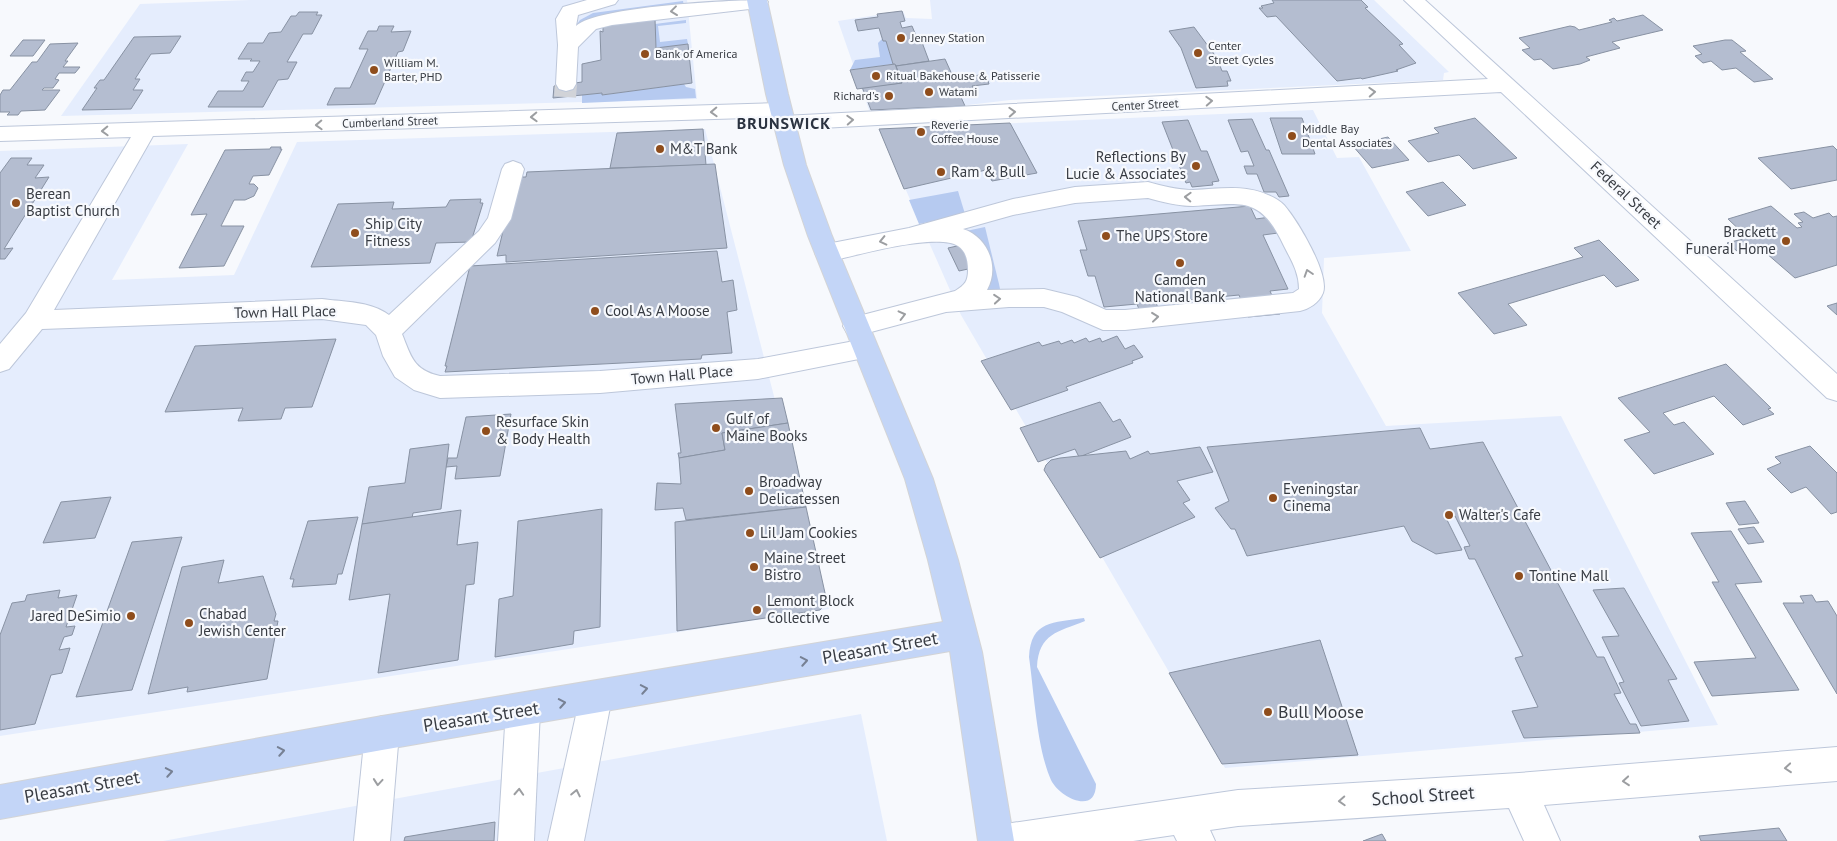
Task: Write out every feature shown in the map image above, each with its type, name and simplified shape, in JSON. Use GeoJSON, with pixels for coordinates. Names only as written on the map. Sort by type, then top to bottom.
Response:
{"type":"FeatureCollection","features":[{"type":"Feature","properties":{"kind":"main road"},"geometry":{"type":"LineString","coordinates":[[757,1],[782,116],[795,165],[827,253],[919,479],[943,560],[962,634],[971,679],[996,841]]}},
{"type":"Feature","properties":{"kind":"main road","name":"Pleasant Street"},"geometry":{"type":"LineString","coordinates":[[0,802],[382,733],[962,634]]}},
{"type":"Feature","properties":{"kind":"street"},"geometry":{"type":"LineString","coordinates":[[565,99],[568,45],[566,19],[570,11],[608,0]]}},
{"type":"Feature","properties":{"kind":"street","name":"Federal Street"},"geometry":{"type":"LineString","coordinates":[[1414,0],[1837,390]]}},
{"type":"Feature","properties":{"kind":"street"},"geometry":{"type":"LineString","coordinates":[[568,45],[580,32],[600,21],[757,1]]}},
{"type":"Feature","properties":{"kind":"street","name":"Center Street"},"geometry":{"type":"LineString","coordinates":[[782,116],[1507,85]]}},
{"type":"Feature","properties":{"kind":"street","name":"Cumberland Street"},"geometry":{"type":"LineString","coordinates":[[0,134],[146,130],[565,99],[782,116]]}},
{"type":"Feature","properties":{"kind":"street"},"geometry":{"type":"LineString","coordinates":[[0,362],[34,320],[146,130]]}},
{"type":"Feature","properties":{"kind":"street"},"geometry":{"type":"LineString","coordinates":[[388,330],[487,237],[499,219],[513,169]]}},
{"type":"Feature","properties":{"kind":"street"},"geometry":{"type":"LineString","coordinates":[[827,253],[918,233],[1013,207],[1075,195],[1148,190],[1169,196],[1191,198],[1237,195],[1259,200],[1274,209],[1288,230],[1311,276],[1311,292],[1300,302],[1125,320],[1104,320],[1068,304],[1044,298],[1009,298],[948,303]]}},
{"type":"Feature","properties":{"kind":"street"},"geometry":{"type":"LineString","coordinates":[[918,233],[946,233],[962,237],[970,243],[978,257],[980,275],[974,291],[948,303]]}},
{"type":"Feature","properties":{"kind":"street","name":"Town Hall Place"},"geometry":{"type":"LineString","coordinates":[[34,320],[322,310],[374,317],[390,332],[393,349],[403,368],[413,379],[440,387],[600,382],[758,369],[861,337],[948,303]]}},
{"type":"Feature","properties":{"kind":"street"},"geometry":{"type":"LineString","coordinates":[[566,841],[596,697]]}},
{"type":"Feature","properties":{"kind":"street"},"geometry":{"type":"LineString","coordinates":[[516,841],[523,710]]}},
{"type":"Feature","properties":{"kind":"street"},"geometry":{"type":"LineString","coordinates":[[372,841],[382,733]]}},
{"type":"Feature","properties":{"kind":"street","name":"School Street"},"geometry":{"type":"LineString","coordinates":[[1012,841],[1190,828],[1238,808],[1519,790],[1837,764]]}},
{"type":"Feature","properties":{"kind":"street"},"geometry":{"type":"LineString","coordinates":[[1519,790],[1542,841]]}},
{"type":"Feature","properties":{"kind":"shaded area"},"geometry":{"type":"Polygon","coordinates":[[[250,0],[687,0],[697,99],[61,116],[140,4],[250,0]]]}},
{"type":"Feature","properties":{"kind":"shaded area"},"geometry":{"type":"Polygon","coordinates":[[[930,0],[1374,0],[1449,72],[1444,73],[1443,80],[1010,100],[968,105],[869,110],[838,21],[903,11],[906,18],[932,19],[930,0]]]}},
{"type":"Feature","properties":{"kind":"shaded area"},"geometry":{"type":"Polygon","coordinates":[[[683,1],[684,6],[583,25],[577,24],[580,20],[593,13],[683,1]]]}},
{"type":"Feature","properties":{"kind":"shaded area"},"geometry":{"type":"Polygon","coordinates":[[[686,20],[686,23],[658,26],[660,42],[687,39],[688,44],[656,48],[655,24],[686,20]]]}},
{"type":"Feature","properties":{"kind":"shaded area"},"geometry":{"type":"Polygon","coordinates":[[[882,39],[886,41],[893,64],[850,70],[855,60],[880,57],[878,43],[882,39]]]}},
{"type":"Feature","properties":{"kind":"shaded area"},"geometry":{"type":"Polygon","coordinates":[[[684,84],[686,87],[695,89],[696,98],[582,103],[582,95],[602,93],[603,95],[684,84]]]}},
{"type":"Feature","properties":{"kind":"shaded area"},"geometry":{"type":"Polygon","coordinates":[[[1313,110],[1337,158],[1359,157],[1411,251],[1324,258],[1322,313],[1386,426],[1561,416],[1718,725],[1225,768],[961,315],[879,129],[1313,110]]]}},
{"type":"Feature","properties":{"kind":"shaded area"},"geometry":{"type":"Polygon","coordinates":[[[705,129],[829,609],[0,736],[0,151],[188,144],[112,280],[234,275],[297,142],[705,129]]]}},
{"type":"Feature","properties":{"kind":"shaded area"},"geometry":{"type":"Polygon","coordinates":[[[958,191],[965,214],[919,224],[909,200],[958,191]]]}},
{"type":"Feature","properties":{"kind":"shaded area"},"geometry":{"type":"Polygon","coordinates":[[[985,227],[1000,289],[996,292],[987,292],[966,231],[985,227]]]}},
{"type":"Feature","properties":{"kind":"shaded area"},"geometry":{"type":"Polygon","coordinates":[[[1084,618],[1085,621],[1058,631],[1046,640],[1039,656],[1037,667],[1096,784],[1094,794],[1090,799],[1084,801],[1076,800],[1061,792],[1051,780],[1046,767],[1039,737],[1029,657],[1034,636],[1039,630],[1054,623],[1084,618]]]}},
{"type":"Feature","properties":{"kind":"shaded area"},"geometry":{"type":"Polygon","coordinates":[[[861,714],[887,841],[163,841],[861,714]]]}},
{"type":"Feature","properties":{"kind":"building"},"geometry":{"type":"Polygon","coordinates":[[[1272,0],[1361,0],[1368,7],[1365,8],[1403,44],[1399,45],[1416,63],[1396,70],[1398,71],[1362,79],[1337,81],[1276,16],[1267,17],[1259,8],[1274,3],[1272,0]]]}},
{"type":"Feature","properties":{"kind":"building","name":"Jenney Station"},"geometry":{"type":"Polygon","coordinates":[[[902,11],[905,21],[900,22],[902,28],[912,26],[917,38],[920,37],[929,61],[896,66],[893,64],[886,41],[883,41],[879,28],[858,31],[855,20],[878,17],[877,14],[902,11]]]}},
{"type":"Feature","properties":{"kind":"building"},"geometry":{"type":"Polygon","coordinates":[[[299,12],[318,12],[316,15],[322,15],[312,34],[303,34],[287,62],[297,62],[288,79],[278,80],[263,107],[208,107],[218,91],[243,91],[249,81],[241,81],[246,72],[253,72],[260,61],[238,59],[248,43],[263,43],[269,33],[281,32],[291,16],[296,16],[299,12]]]}},
{"type":"Feature","properties":{"kind":"building"},"geometry":{"type":"Polygon","coordinates":[[[1643,15],[1663,30],[1612,42],[1620,48],[1586,57],[1590,60],[1580,64],[1553,69],[1541,59],[1534,60],[1522,50],[1530,48],[1519,38],[1570,26],[1579,30],[1612,22],[1609,20],[1614,18],[1617,21],[1643,15]]]}},
{"type":"Feature","properties":{"kind":"building","name":"Bank of America"},"geometry":{"type":"Polygon","coordinates":[[[655,19],[656,48],[688,44],[692,83],[602,95],[602,93],[553,98],[554,86],[582,82],[582,64],[601,60],[600,31],[603,32],[603,24],[655,19]]]}},
{"type":"Feature","properties":{"kind":"building","name":"William M. Barter, PHD"},"geometry":{"type":"Polygon","coordinates":[[[379,26],[394,26],[391,32],[411,31],[403,51],[398,52],[375,104],[327,105],[335,88],[350,88],[368,49],[359,49],[368,31],[377,31],[379,26]]]}},
{"type":"Feature","properties":{"kind":"building","name":"Center Street Cycles"},"geometry":{"type":"Polygon","coordinates":[[[1194,27],[1217,58],[1222,71],[1227,71],[1231,81],[1227,81],[1228,86],[1196,88],[1181,48],[1169,31],[1194,27]]]}},
{"type":"Feature","properties":{"kind":"building"},"geometry":{"type":"Polygon","coordinates":[[[181,36],[170,53],[151,54],[135,79],[140,79],[133,90],[143,90],[131,109],[82,110],[97,88],[94,88],[100,80],[104,80],[134,37],[181,36]]]}},
{"type":"Feature","properties":{"kind":"building"},"geometry":{"type":"Polygon","coordinates":[[[23,40],[45,40],[33,56],[10,56],[23,40]]]}},
{"type":"Feature","properties":{"kind":"building"},"geometry":{"type":"Polygon","coordinates":[[[1732,40],[1746,51],[1740,52],[1773,79],[1754,82],[1736,68],[1722,70],[1711,61],[1703,63],[1695,56],[1702,54],[1693,46],[1732,40]]]}},
{"type":"Feature","properties":{"kind":"building"},"geometry":{"type":"Polygon","coordinates":[[[78,43],[63,67],[80,67],[75,73],[59,73],[55,79],[59,80],[53,88],[44,88],[42,90],[60,90],[45,110],[21,111],[18,115],[7,115],[10,112],[0,112],[0,95],[3,90],[10,90],[32,62],[37,62],[50,44],[78,43]]]}},
{"type":"Feature","properties":{"kind":"building"},"geometry":{"type":"Polygon","coordinates":[[[945,59],[954,79],[986,74],[989,84],[972,86],[976,92],[960,95],[965,106],[871,110],[862,87],[902,83],[896,66],[945,59]]]}},
{"type":"Feature","properties":{"kind":"building","name":"Ritual Bakehouse & Patisserie"},"geometry":{"type":"Polygon","coordinates":[[[895,64],[902,83],[857,89],[850,70],[895,64]]]}},
{"type":"Feature","properties":{"kind":"building","name":"Middle Bay Dental Associates"},"geometry":{"type":"Polygon","coordinates":[[[1270,118],[1302,118],[1315,154],[1282,154],[1270,118]]]}},
{"type":"Feature","properties":{"kind":"building"},"geometry":{"type":"Polygon","coordinates":[[[1475,118],[1517,158],[1473,169],[1459,155],[1428,162],[1408,141],[1439,133],[1434,128],[1475,118]]]}},
{"type":"Feature","properties":{"kind":"building"},"geometry":{"type":"Polygon","coordinates":[[[1252,119],[1266,150],[1269,150],[1289,196],[1279,197],[1276,192],[1264,192],[1257,174],[1247,174],[1244,166],[1254,166],[1248,151],[1241,152],[1228,120],[1252,119]]]}},
{"type":"Feature","properties":{"kind":"building","name":"Reflections By Lucie & Associates"},"geometry":{"type":"Polygon","coordinates":[[[1188,120],[1201,151],[1207,151],[1219,181],[1212,182],[1213,185],[1192,187],[1190,182],[1186,183],[1162,122],[1188,120]]]}},
{"type":"Feature","properties":{"kind":"building"},"geometry":{"type":"Polygon","coordinates":[[[1010,123],[1037,173],[992,181],[986,170],[904,189],[879,129],[1010,123]]]}},
{"type":"Feature","properties":{"kind":"building","name":"M&T Bank"},"geometry":{"type":"Polygon","coordinates":[[[703,129],[706,165],[610,168],[617,133],[703,129]]]}},
{"type":"Feature","properties":{"kind":"building"},"geometry":{"type":"Polygon","coordinates":[[[1388,137],[1409,160],[1372,168],[1352,145],[1388,137]]]}},
{"type":"Feature","properties":{"kind":"building"},"geometry":{"type":"Polygon","coordinates":[[[1833,146],[1837,150],[1837,180],[1791,189],[1758,158],[1833,146]]]}},
{"type":"Feature","properties":{"kind":"building"},"geometry":{"type":"Polygon","coordinates":[[[271,147],[281,147],[280,149],[282,149],[269,175],[253,176],[249,184],[254,184],[258,188],[254,196],[245,200],[234,200],[221,226],[244,226],[224,266],[179,268],[207,214],[191,215],[225,150],[270,149],[271,147]]]}},
{"type":"Feature","properties":{"kind":"building","name":"Berean Baptist Church"},"geometry":{"type":"Polygon","coordinates":[[[11,158],[32,158],[27,165],[44,165],[35,178],[49,177],[4,249],[13,248],[5,259],[0,259],[0,173],[11,158]]]}},
{"type":"Feature","properties":{"kind":"building"},"geometry":{"type":"Polygon","coordinates":[[[715,164],[727,248],[506,262],[506,255],[497,256],[516,177],[526,177],[527,172],[715,164]]]}},
{"type":"Feature","properties":{"kind":"building"},"geometry":{"type":"Polygon","coordinates":[[[1443,182],[1466,205],[1428,216],[1406,192],[1443,182]]]}},
{"type":"Feature","properties":{"kind":"building"},"geometry":{"type":"Polygon","coordinates":[[[481,199],[480,203],[483,203],[471,242],[436,243],[430,263],[311,267],[338,204],[394,202],[392,209],[446,207],[450,200],[481,199]]]}},
{"type":"Feature","properties":{"kind":"building","name":"Camden National Bank"},"geometry":{"type":"Polygon","coordinates":[[[1250,206],[1256,219],[1270,217],[1278,233],[1263,235],[1288,289],[1270,291],[1280,314],[1248,317],[1239,295],[1156,303],[1159,310],[1140,312],[1137,304],[1104,307],[1095,276],[1088,276],[1080,250],[1087,250],[1078,221],[1250,206]]]}},
{"type":"Feature","properties":{"kind":"building","name":"Brackett Funeral Home"},"geometry":{"type":"Polygon","coordinates":[[[1771,206],[1797,228],[1802,227],[1798,223],[1803,222],[1794,214],[1804,212],[1813,218],[1829,213],[1833,217],[1837,216],[1837,265],[1795,278],[1759,247],[1737,251],[1727,243],[1743,239],[1740,237],[1746,236],[1728,219],[1771,206]]]}},
{"type":"Feature","properties":{"kind":"building"},"geometry":{"type":"Polygon","coordinates":[[[1599,240],[1639,280],[1616,287],[1604,275],[1508,304],[1527,325],[1494,334],[1458,293],[1583,257],[1574,248],[1599,240]]]}},
{"type":"Feature","properties":{"kind":"building"},"geometry":{"type":"Polygon","coordinates":[[[966,244],[977,267],[959,271],[948,248],[966,244]]]}},
{"type":"Feature","properties":{"kind":"building","name":"Cool As A Moose"},"geometry":{"type":"Polygon","coordinates":[[[717,251],[722,282],[733,280],[737,310],[727,312],[732,353],[702,355],[701,359],[445,372],[470,266],[717,251]]]}},
{"type":"Feature","properties":{"kind":"building"},"geometry":{"type":"Polygon","coordinates":[[[1837,303],[1837,315],[1827,306],[1837,303]]]}},
{"type":"Feature","properties":{"kind":"building"},"geometry":{"type":"Polygon","coordinates":[[[1117,336],[1125,349],[1134,345],[1143,357],[1132,361],[1133,363],[1066,387],[1068,390],[1011,410],[981,361],[1039,342],[1042,346],[1059,341],[1061,344],[1072,340],[1074,343],[1086,338],[1089,342],[1100,338],[1102,342],[1117,336]]]}},
{"type":"Feature","properties":{"kind":"building"},"geometry":{"type":"Polygon","coordinates":[[[336,339],[312,407],[285,408],[281,419],[238,421],[243,408],[165,412],[195,346],[336,339]]]}},
{"type":"Feature","properties":{"kind":"building"},"geometry":{"type":"Polygon","coordinates":[[[1726,364],[1771,408],[1768,409],[1774,414],[1743,425],[1714,396],[1663,413],[1674,425],[1684,422],[1714,454],[1654,474],[1624,440],[1650,432],[1618,398],[1726,364]]]}},
{"type":"Feature","properties":{"kind":"building","name":"Gulf of Maine Books"},"geometry":{"type":"Polygon","coordinates":[[[782,398],[788,423],[722,433],[725,450],[679,458],[678,453],[681,453],[675,404],[782,398]]]}},
{"type":"Feature","properties":{"kind":"building"},"geometry":{"type":"Polygon","coordinates":[[[1100,402],[1113,422],[1120,419],[1131,437],[1079,457],[1075,449],[1038,462],[1020,428],[1100,402]]]}},
{"type":"Feature","properties":{"kind":"building","name":"Resurface Skin & Body Health"},"geometry":{"type":"Polygon","coordinates":[[[511,414],[500,476],[455,479],[457,466],[446,467],[448,458],[457,458],[466,417],[511,414]]]}},
{"type":"Feature","properties":{"kind":"building"},"geometry":{"type":"Polygon","coordinates":[[[788,423],[806,507],[686,520],[683,508],[655,510],[657,483],[681,484],[679,458],[725,450],[722,433],[788,423]]]}},
{"type":"Feature","properties":{"kind":"building","name":"Tontine Mall"},"geometry":{"type":"Polygon","coordinates":[[[1420,428],[1430,449],[1483,442],[1597,657],[1604,657],[1621,693],[1614,694],[1630,724],[1636,724],[1640,733],[1524,738],[1512,711],[1538,707],[1515,658],[1523,656],[1475,559],[1469,559],[1464,547],[1470,546],[1455,516],[1446,518],[1462,550],[1436,554],[1412,541],[1404,526],[1247,556],[1235,529],[1231,529],[1215,508],[1229,501],[1207,447],[1420,428]]]}},
{"type":"Feature","properties":{"kind":"building"},"geometry":{"type":"Polygon","coordinates":[[[449,444],[441,509],[413,513],[412,518],[362,524],[369,487],[405,483],[410,449],[449,444]]]}},
{"type":"Feature","properties":{"kind":"building"},"geometry":{"type":"Polygon","coordinates":[[[1810,446],[1837,473],[1837,512],[1831,514],[1806,487],[1791,493],[1767,469],[1781,463],[1775,457],[1810,446]]]}},
{"type":"Feature","properties":{"kind":"building"},"geometry":{"type":"Polygon","coordinates":[[[1200,447],[1213,472],[1177,481],[1190,500],[1183,503],[1195,517],[1100,558],[1044,470],[1051,460],[1060,458],[1126,451],[1130,459],[1148,451],[1150,454],[1200,447]]]}},
{"type":"Feature","properties":{"kind":"building"},"geometry":{"type":"Polygon","coordinates":[[[111,497],[95,538],[43,543],[61,502],[111,497]]]}},
{"type":"Feature","properties":{"kind":"building"},"geometry":{"type":"Polygon","coordinates":[[[1745,501],[1759,523],[1739,525],[1726,503],[1745,501]]]}},
{"type":"Feature","properties":{"kind":"building"},"geometry":{"type":"Polygon","coordinates":[[[806,507],[827,602],[820,610],[677,631],[675,522],[806,507]]]}},
{"type":"Feature","properties":{"kind":"building"},"geometry":{"type":"Polygon","coordinates":[[[602,509],[600,627],[574,631],[573,644],[495,657],[499,599],[513,596],[518,521],[602,509]]]}},
{"type":"Feature","properties":{"kind":"building"},"geometry":{"type":"Polygon","coordinates":[[[461,510],[457,545],[478,542],[474,584],[466,585],[458,660],[378,673],[390,594],[349,600],[362,524],[461,510]]]}},
{"type":"Feature","properties":{"kind":"building"},"geometry":{"type":"Polygon","coordinates":[[[358,517],[342,574],[338,574],[336,584],[292,587],[294,579],[290,579],[308,521],[358,517]]]}},
{"type":"Feature","properties":{"kind":"building"},"geometry":{"type":"Polygon","coordinates":[[[1754,527],[1764,542],[1748,544],[1738,529],[1754,527]]]}},
{"type":"Feature","properties":{"kind":"building"},"geometry":{"type":"Polygon","coordinates":[[[1731,531],[1762,582],[1735,584],[1799,690],[1712,696],[1694,662],[1756,658],[1712,582],[1719,582],[1691,533],[1731,531]]]}},
{"type":"Feature","properties":{"kind":"building","name":"Jared DeSimio"},"geometry":{"type":"Polygon","coordinates":[[[182,537],[132,690],[76,697],[132,542],[182,537]]]}},
{"type":"Feature","properties":{"kind":"building"},"geometry":{"type":"Polygon","coordinates":[[[224,560],[218,583],[263,576],[276,614],[274,621],[278,621],[267,679],[187,692],[188,687],[148,694],[182,567],[224,560]]]}},
{"type":"Feature","properties":{"kind":"building"},"geometry":{"type":"Polygon","coordinates":[[[1624,588],[1677,679],[1668,680],[1689,721],[1641,726],[1619,683],[1624,682],[1602,637],[1619,636],[1593,590],[1624,588]]]}},
{"type":"Feature","properties":{"kind":"building"},"geometry":{"type":"Polygon","coordinates":[[[60,590],[58,598],[77,595],[66,627],[75,626],[72,635],[64,637],[59,650],[70,648],[62,673],[51,675],[35,724],[0,730],[0,635],[12,603],[25,601],[27,595],[60,590]]]}},
{"type":"Feature","properties":{"kind":"building"},"geometry":{"type":"Polygon","coordinates":[[[1812,595],[1816,602],[1828,601],[1837,616],[1837,694],[1783,603],[1804,603],[1800,596],[1812,595]]]}},
{"type":"Feature","properties":{"kind":"building","name":"Bull Moose"},"geometry":{"type":"Polygon","coordinates":[[[1320,640],[1358,755],[1222,764],[1169,673],[1320,640]]]}},
{"type":"Feature","properties":{"kind":"building"},"geometry":{"type":"Polygon","coordinates":[[[495,822],[494,841],[404,841],[405,837],[495,822]]]}},
{"type":"Feature","properties":{"kind":"building"},"geometry":{"type":"Polygon","coordinates":[[[1779,828],[1787,841],[1701,841],[1699,836],[1779,828]]]}},
{"type":"Feature","properties":{"kind":"building"},"geometry":{"type":"Polygon","coordinates":[[[1382,834],[1386,841],[1363,841],[1382,834]]]}},
{"type":"Feature","properties":{"kind":"tunnel"},"geometry":{"type":"LineString","coordinates":[[565,97],[566,84]]}},
{"type":"Feature","properties":{"kind":"place","name":"Jenney Station"},"geometry":{"type":"Point","coordinates":[901,38]}},
{"type":"Feature","properties":{"kind":"place","name":"Center Street Cycles"},"geometry":{"type":"Point","coordinates":[1198,53]}},
{"type":"Feature","properties":{"kind":"place","name":"Bank of America"},"geometry":{"type":"Point","coordinates":[645,54]}},
{"type":"Feature","properties":{"kind":"place","name":"William M. Barter, PHD"},"geometry":{"type":"Point","coordinates":[374,70]}},
{"type":"Feature","properties":{"kind":"place","name":"Ritual Bakehouse & Patisserie"},"geometry":{"type":"Point","coordinates":[876,76]}},
{"type":"Feature","properties":{"kind":"place","name":"Watami"},"geometry":{"type":"Point","coordinates":[929,92]}},
{"type":"Feature","properties":{"kind":"place","name":"Richard's"},"geometry":{"type":"Point","coordinates":[889,96]}},
{"type":"Feature","properties":{"kind":"place","name":"Reverie Coffee House"},"geometry":{"type":"Point","coordinates":[921,132]}},
{"type":"Feature","properties":{"kind":"place","name":"Middle Bay Dental Associates"},"geometry":{"type":"Point","coordinates":[1292,136]}},
{"type":"Feature","properties":{"kind":"place","name":"M&T Bank"},"geometry":{"type":"Point","coordinates":[660,149]}},
{"type":"Feature","properties":{"kind":"place","name":"Reflections By Lucie & Associates"},"geometry":{"type":"Point","coordinates":[1196,166]}},
{"type":"Feature","properties":{"kind":"place","name":"Ram & Bull"},"geometry":{"type":"Point","coordinates":[941,172]}},
{"type":"Feature","properties":{"kind":"place","name":"Berean Baptist Church"},"geometry":{"type":"Point","coordinates":[16,203]}},
{"type":"Feature","properties":{"kind":"place","name":"Ship City Fitness"},"geometry":{"type":"Point","coordinates":[355,233]}},
{"type":"Feature","properties":{"kind":"place","name":"The UPS Store"},"geometry":{"type":"Point","coordinates":[1106,236]}},
{"type":"Feature","properties":{"kind":"place","name":"Brackett Funeral Home"},"geometry":{"type":"Point","coordinates":[1786,241]}},
{"type":"Feature","properties":{"kind":"place","name":"Camden National Bank"},"geometry":{"type":"Point","coordinates":[1180,263]}},
{"type":"Feature","properties":{"kind":"place","name":"Cool As A Moose"},"geometry":{"type":"Point","coordinates":[595,311]}},
{"type":"Feature","properties":{"kind":"place","name":"Gulf of Maine Books"},"geometry":{"type":"Point","coordinates":[716,428]}},
{"type":"Feature","properties":{"kind":"place","name":"Resurface Skin & Body Health"},"geometry":{"type":"Point","coordinates":[486,431]}},
{"type":"Feature","properties":{"kind":"place","name":"Broadway Delicatessen"},"geometry":{"type":"Point","coordinates":[749,491]}},
{"type":"Feature","properties":{"kind":"place","name":"Eveningstar Cinema"},"geometry":{"type":"Point","coordinates":[1273,498]}},
{"type":"Feature","properties":{"kind":"place","name":"Walter's Cafe"},"geometry":{"type":"Point","coordinates":[1449,515]}},
{"type":"Feature","properties":{"kind":"place","name":"Lil Jam Cookies"},"geometry":{"type":"Point","coordinates":[750,533]}},
{"type":"Feature","properties":{"kind":"place","name":"Maine Street Bistro"},"geometry":{"type":"Point","coordinates":[754,567]}},
{"type":"Feature","properties":{"kind":"place","name":"Tontine Mall"},"geometry":{"type":"Point","coordinates":[1519,576]}},
{"type":"Feature","properties":{"kind":"place","name":"Lemont Block Collective"},"geometry":{"type":"Point","coordinates":[757,610]}},
{"type":"Feature","properties":{"kind":"place","name":"Jared DeSimio"},"geometry":{"type":"Point","coordinates":[131,616]}},
{"type":"Feature","properties":{"kind":"place","name":"Chabad Jewish Center"},"geometry":{"type":"Point","coordinates":[189,623]}},
{"type":"Feature","properties":{"kind":"place","name":"Bull Moose"},"geometry":{"type":"Point","coordinates":[1268,712]}},
{"type":"Feature","properties":{"kind":"district","name":"BRUNSWICK"},"geometry":{"type":"Point","coordinates":[784,123]}}]}
